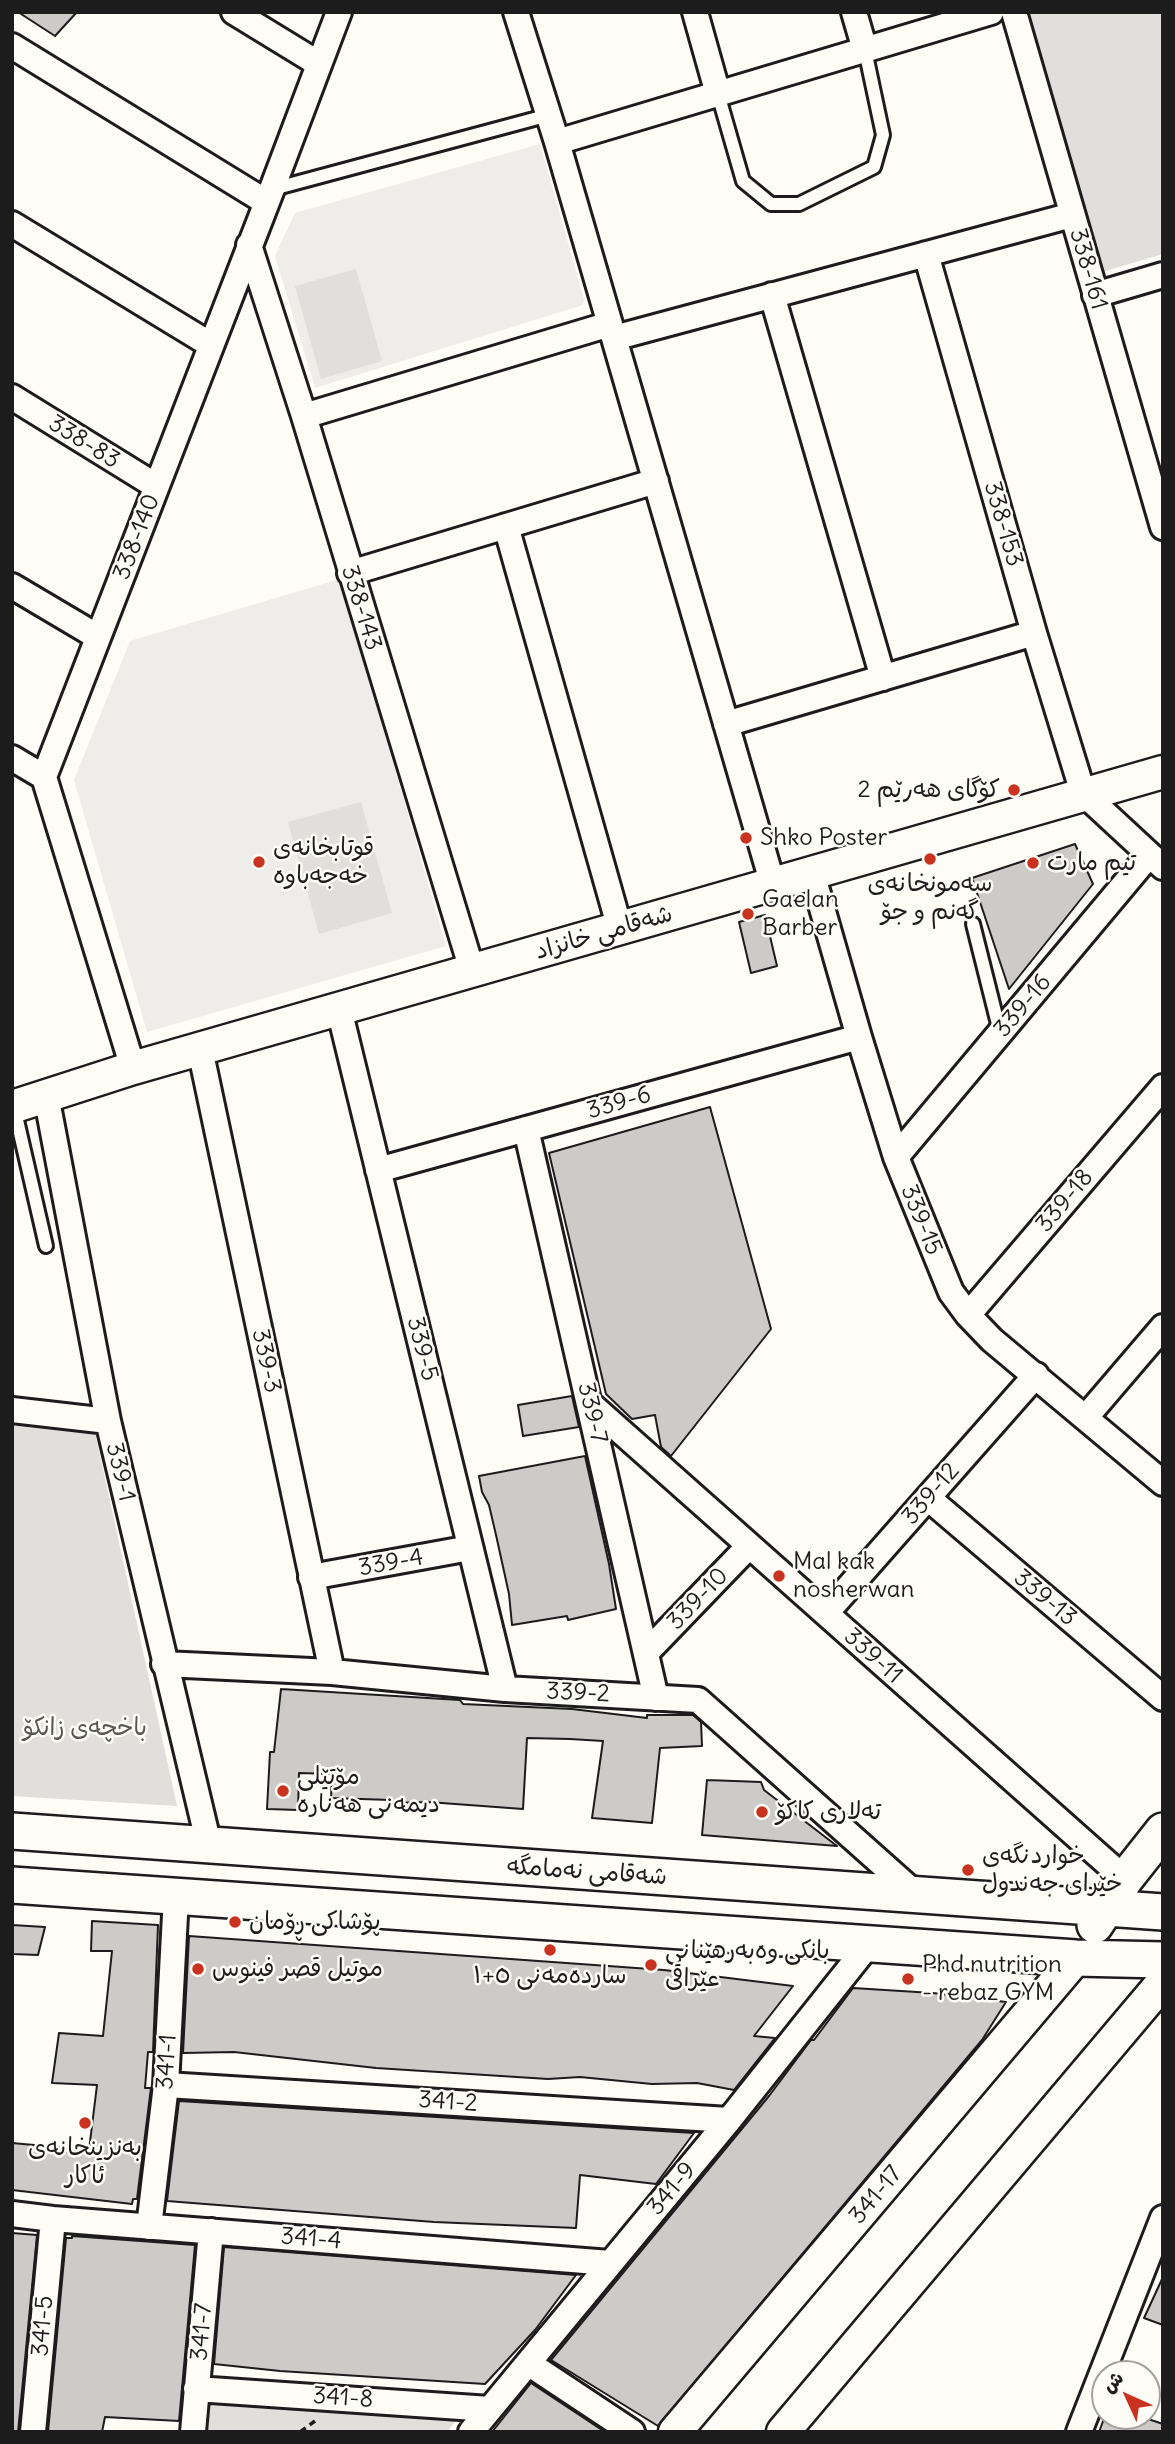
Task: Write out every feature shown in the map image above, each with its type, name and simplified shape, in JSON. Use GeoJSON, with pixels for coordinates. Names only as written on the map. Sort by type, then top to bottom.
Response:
{"type":"FeatureCollection","features":[{"type":"Feature","properties":{"kind":"main road","name":"شەقامی نەمامگە"},"geometry":{"type":"LineString","coordinates":[[12,1831],[1163,1912]]}},
{"type":"Feature","properties":{"kind":"main road"},"geometry":{"type":"LineString","coordinates":[[1076,1958],[1125,1879],[1163,1831]]}},
{"type":"Feature","properties":{"kind":"main road"},"geometry":{"type":"LineString","coordinates":[[12,1885],[1076,1958],[1163,1960]]}},
{"type":"Feature","properties":{"kind":"street"},"geometry":{"type":"LineString","coordinates":[[234,12],[318,64]]}},
{"type":"Feature","properties":{"kind":"street","name":"338-140"},"geometry":{"type":"LineString","coordinates":[[44,777],[339,12]]}},
{"type":"Feature","properties":{"kind":"street"},"geometry":{"type":"LineString","coordinates":[[516,12],[558,142],[773,885]]}},
{"type":"Feature","properties":{"kind":"street"},"geometry":{"type":"LineString","coordinates":[[695,12],[718,94]]}},
{"type":"Feature","properties":{"kind":"street"},"geometry":{"type":"LineString","coordinates":[[854,12],[865,50]]}},
{"type":"Feature","properties":{"kind":"street"},"geometry":{"type":"LineString","coordinates":[[558,142],[990,12]]}},
{"type":"Feature","properties":{"kind":"street","name":"338-161"},"geometry":{"type":"LineString","coordinates":[[1014,12],[1096,295],[1152,445],[1163,527]]}},
{"type":"Feature","properties":{"kind":"street"},"geometry":{"type":"LineString","coordinates":[[12,46],[269,196]]}},
{"type":"Feature","properties":{"kind":"street"},"geometry":{"type":"LineString","coordinates":[[304,416],[612,331],[772,295],[1072,215]]}},
{"type":"Feature","properties":{"kind":"street"},"geometry":{"type":"LineString","coordinates":[[12,224],[211,345]]}},
{"type":"Feature","properties":{"kind":"street","name":"338-143"},"geometry":{"type":"LineString","coordinates":[[249,245],[304,416],[472,970]]}},
{"type":"Feature","properties":{"kind":"street","name":"338-153"},"geometry":{"type":"LineString","coordinates":[[926,254],[1034,634],[1083,793]]}},
{"type":"Feature","properties":{"kind":"street"},"geometry":{"type":"LineString","coordinates":[[1096,295],[1163,275]]}},
{"type":"Feature","properties":{"kind":"street"},"geometry":{"type":"LineString","coordinates":[[772,295],[883,678]]}},
{"type":"Feature","properties":{"kind":"street","name":"338-83"},"geometry":{"type":"LineString","coordinates":[[12,397],[156,486]]}},
{"type":"Feature","properties":{"kind":"street"},"geometry":{"type":"LineString","coordinates":[[350,573],[656,481]]}},
{"type":"Feature","properties":{"kind":"street"},"geometry":{"type":"LineString","coordinates":[[506,526],[620,929]]}},
{"type":"Feature","properties":{"kind":"street"},"geometry":{"type":"LineString","coordinates":[[12,586],[98,637]]}},
{"type":"Feature","properties":{"kind":"street"},"geometry":{"type":"LineString","coordinates":[[726,724],[1034,634]]}},
{"type":"Feature","properties":{"kind":"street"},"geometry":{"type":"LineString","coordinates":[[12,758],[44,777],[133,1068]]}},
{"type":"Feature","properties":{"kind":"street","name":"شەقامی خانزاد"},"geometry":{"type":"LineString","coordinates":[[13,1106],[133,1068],[1163,772]]}},
{"type":"Feature","properties":{"kind":"street"},"geometry":{"type":"LineString","coordinates":[[1083,793],[1156,862]]}},
{"type":"Feature","properties":{"kind":"street","name":"339-16"},"geometry":{"type":"LineString","coordinates":[[896,1157],[1000,1033],[1156,862]]}},
{"type":"Feature","properties":{"kind":"street","name":"339-15"},"geometry":{"type":"LineString","coordinates":[[812,873],[896,1157],[951,1292],[992,1340],[1163,1483]]}},
{"type":"Feature","properties":{"kind":"street","name":"339-5"},"geometry":{"type":"LineString","coordinates":[[339,1009],[505,1689]]}},
{"type":"Feature","properties":{"kind":"street","name":"339-6"},"geometry":{"type":"LineString","coordinates":[[378,1170],[859,1037]]}},
{"type":"Feature","properties":{"kind":"street","name":"339-3"},"geometry":{"type":"LineString","coordinates":[[200,1049],[332,1672]]}},
{"type":"Feature","properties":{"kind":"street","name":"339-18"},"geometry":{"type":"LineString","coordinates":[[968,1315],[1163,1087]]}},
{"type":"Feature","properties":{"kind":"street","name":"339-1"},"geometry":{"type":"LineString","coordinates":[[46,1095],[108,1421],[209,1845]]}},
{"type":"Feature","properties":{"kind":"street","name":"339-7"},"geometry":{"type":"LineString","coordinates":[[526,1129],[656,1698]]}},
{"type":"Feature","properties":{"kind":"street"},"geometry":{"type":"LineString","coordinates":[[1086,1417],[1163,1327]]}},
{"type":"Feature","properties":{"kind":"street","name":"339-12"},"geometry":{"type":"LineString","coordinates":[[826,1614],[1035,1375]]}},
{"type":"Feature","properties":{"kind":"street","name":"339-11"},"geometry":{"type":"LineString","coordinates":[[590,1404],[1125,1879]]}},
{"type":"Feature","properties":{"kind":"street"},"geometry":{"type":"LineString","coordinates":[[12,1409],[108,1421]]}},
{"type":"Feature","properties":{"kind":"street","name":"339-13"},"geometry":{"type":"LineString","coordinates":[[928,1498],[1163,1698]]}},
{"type":"Feature","properties":{"kind":"street","name":"339-10"},"geometry":{"type":"LineString","coordinates":[[646,1653],[749,1546]]}},
{"type":"Feature","properties":{"kind":"street","name":"339-4"},"geometry":{"type":"LineString","coordinates":[[311,1577],[470,1548]]}},
{"type":"Feature","properties":{"kind":"street","name":"339-2"},"geometry":{"type":"LineString","coordinates":[[164,1664],[332,1672],[505,1689],[698,1700],[918,1896]]}},
{"type":"Feature","properties":{"kind":"street","name":"341-1"},"geometry":{"type":"LineString","coordinates":[[149,2227],[166,2085],[176,1896]]}},
{"type":"Feature","properties":{"kind":"street","name":"341-9"},"geometry":{"type":"LineString","coordinates":[[471,2432],[729,2120],[869,1944]]}},
{"type":"Feature","properties":{"kind":"street","name":"341-17"},"geometry":{"type":"LineString","coordinates":[[675,2432],[1076,1958]]}},
{"type":"Feature","properties":{"kind":"street"},"geometry":{"type":"LineString","coordinates":[[782,2432],[1163,1982]]}},
{"type":"Feature","properties":{"kind":"street","name":"341-2"},"geometry":{"type":"LineString","coordinates":[[166,2085],[729,2120]]}},
{"type":"Feature","properties":{"kind":"street","name":"341-4"},"geometry":{"type":"LineString","coordinates":[[12,2214],[610,2263]]}},
{"type":"Feature","properties":{"kind":"street"},"geometry":{"type":"LineString","coordinates":[[1079,2432],[1163,2218]]}},
{"type":"Feature","properties":{"kind":"street","name":"341-5"},"geometry":{"type":"LineString","coordinates":[[33,2432],[53,2219]]}},
{"type":"Feature","properties":{"kind":"street","name":"341-7"},"geometry":{"type":"LineString","coordinates":[[193,2432],[211,2231]]}},
{"type":"Feature","properties":{"kind":"street"},"geometry":{"type":"LineString","coordinates":[[528,2362],[632,2432]]}},
{"type":"Feature","properties":{"kind":"street","name":"341-8"},"geometry":{"type":"LineString","coordinates":[[197,2389],[490,2409]]}},
{"type":"Feature","properties":{"kind":"lane"},"geometry":{"type":"LineString","coordinates":[[718,94],[743,181],[771,204],[799,204],[874,167],[883,135],[865,50]]}},
{"type":"Feature","properties":{"kind":"lane"},"geometry":{"type":"LineString","coordinates":[[269,196],[549,115]]}},
{"type":"Feature","properties":{"kind":"lane"},"geometry":{"type":"LineString","coordinates":[[973,924],[1000,1033]]}},
{"type":"Feature","properties":{"kind":"lane"},"geometry":{"type":"LineString","coordinates":[[13,1106],[46,1246]]}},
{"type":"Feature","properties":{"kind":"shaded area"},"geometry":{"type":"Polygon","coordinates":[[[540,144],[584,300],[583,305],[315,388],[275,256],[295,213],[540,144]]]}},
{"type":"Feature","properties":{"kind":"shaded area","name":"قوتابخانەی خەجەباوە"},"geometry":{"type":"Polygon","coordinates":[[[340,579],[446,946],[147,1032],[74,780],[130,641],[340,579]]]}},
{"type":"Feature","properties":{"kind":"green space"},"geometry":{"type":"Polygon","coordinates":[[[1025,12],[1163,12],[1163,254],[1102,272],[1025,12]]]}},
{"type":"Feature","properties":{"kind":"green space"},"geometry":{"type":"Polygon","coordinates":[[[356,269],[382,361],[321,379],[295,286],[356,269]]]}},
{"type":"Feature","properties":{"kind":"green space"},"geometry":{"type":"Polygon","coordinates":[[[361,802],[392,913],[319,934],[288,822],[361,802]]]}},
{"type":"Feature","properties":{"kind":"green space","name":"باخچەی زانکۆ"},"geometry":{"type":"Polygon","coordinates":[[[12,1423],[95,1433],[177,1806],[12,1796],[12,1423]]]}},
{"type":"Feature","properties":{"kind":"green space"},"geometry":{"type":"Polygon","coordinates":[[[208,2396],[461,2414],[447,2432],[204,2432],[208,2396]]]}},
{"type":"Feature","properties":{"kind":"building"},"geometry":{"type":"Polygon","coordinates":[[[18,12],[77,12],[55,36],[18,12]]]}},
{"type":"Feature","properties":{"kind":"building"},"geometry":{"type":"Polygon","coordinates":[[[1075,844],[1093,884],[1009,989],[972,878],[1075,844]]]}},
{"type":"Feature","properties":{"kind":"building"},"geometry":{"type":"Polygon","coordinates":[[[765,915],[777,966],[751,973],[739,922],[765,915]]]}},
{"type":"Feature","properties":{"kind":"building"},"geometry":{"type":"Polygon","coordinates":[[[710,1107],[771,1329],[671,1456],[661,1447],[655,1415],[632,1419],[606,1394],[549,1153],[710,1107]]]}},
{"type":"Feature","properties":{"kind":"building"},"geometry":{"type":"Polygon","coordinates":[[[572,1396],[579,1427],[523,1436],[518,1405],[572,1396]]]}},
{"type":"Feature","properties":{"kind":"building"},"geometry":{"type":"Polygon","coordinates":[[[585,1456],[616,1609],[568,1620],[567,1616],[512,1625],[509,1594],[496,1535],[479,1476],[585,1456]]]}},
{"type":"Feature","properties":{"kind":"building"},"geometry":{"type":"Polygon","coordinates":[[[281,1689],[460,1700],[463,1704],[572,1709],[647,1718],[647,1715],[693,1715],[701,1722],[702,1746],[660,1748],[652,1823],[592,1818],[603,1741],[570,1739],[527,1738],[523,1809],[331,1798],[332,1774],[299,1773],[298,1810],[267,1809],[270,1752],[274,1752],[281,1689]]]}},
{"type":"Feature","properties":{"kind":"building","name":"تەلاری کاکۆ"},"geometry":{"type":"Polygon","coordinates":[[[707,1780],[761,1782],[764,1790],[837,1846],[702,1835],[707,1780]]]}},
{"type":"Feature","properties":{"kind":"building"},"geometry":{"type":"Polygon","coordinates":[[[92,1921],[158,1925],[153,2052],[148,2052],[145,2088],[151,2088],[137,2199],[133,2199],[132,2204],[12,2190],[12,2143],[89,2150],[97,2085],[52,2083],[59,2033],[103,2036],[112,1951],[91,1951],[92,1921]]]}},
{"type":"Feature","properties":{"kind":"building"},"geometry":{"type":"Polygon","coordinates":[[[12,1925],[45,1927],[38,1955],[12,1954],[12,1925]]]}},
{"type":"Feature","properties":{"kind":"building"},"geometry":{"type":"Polygon","coordinates":[[[189,1936],[664,1970],[793,1986],[754,2036],[775,2038],[734,2090],[697,2083],[652,2084],[580,2077],[548,2079],[376,2068],[234,2052],[183,2053],[189,1936]]]}},
{"type":"Feature","properties":{"kind":"building"},"geometry":{"type":"Polygon","coordinates":[[[853,1988],[933,1993],[1006,2002],[982,2040],[658,2426],[551,2360],[769,2096],[853,1988]]]}},
{"type":"Feature","properties":{"kind":"building"},"geometry":{"type":"Polygon","coordinates":[[[179,2101],[694,2133],[656,2184],[580,2175],[576,2228],[434,2222],[167,2201],[179,2101]]]}},
{"type":"Feature","properties":{"kind":"building"},"geometry":{"type":"Polygon","coordinates":[[[12,2233],[37,2235],[18,2432],[12,2432],[12,2233]]]}},
{"type":"Feature","properties":{"kind":"building"},"geometry":{"type":"Polygon","coordinates":[[[72,2236],[195,2245],[179,2421],[105,2417],[102,2432],[48,2432],[66,2238],[72,2236]]]}},
{"type":"Feature","properties":{"kind":"building"},"geometry":{"type":"Polygon","coordinates":[[[224,2247],[576,2275],[535,2330],[485,2384],[280,2371],[214,2364],[224,2247]]]}},
{"type":"Feature","properties":{"kind":"building"},"geometry":{"type":"Polygon","coordinates":[[[1163,2277],[1163,2325],[1144,2318],[1163,2277]]]}},
{"type":"Feature","properties":{"kind":"building"},"geometry":{"type":"Polygon","coordinates":[[[531,2383],[605,2432],[492,2432],[531,2383]]]}},
{"type":"Feature","properties":{"kind":"building"},"geometry":{"type":"Polygon","coordinates":[[[1161,2423],[1163,2424],[1163,2432],[1099,2432],[1161,2430],[1161,2423]]]}},
{"type":"Feature","properties":{"kind":"place","name":"کۆگای هەرێم 2"},"geometry":{"type":"Point","coordinates":[1014,790]}},
{"type":"Feature","properties":{"kind":"place","name":"Shko Poster"},"geometry":{"type":"Point","coordinates":[746,838]}},
{"type":"Feature","properties":{"kind":"place","name":"سەمونخانەی گەنم و جۆ"},"geometry":{"type":"Point","coordinates":[930,859]}},
{"type":"Feature","properties":{"kind":"place","name":"قوتابخانەی خەجەباوە"},"geometry":{"type":"Point","coordinates":[259,862]}},
{"type":"Feature","properties":{"kind":"place","name":"تيم مارت"},"geometry":{"type":"Point","coordinates":[1033,863]}},
{"type":"Feature","properties":{"kind":"place","name":"Gaelan Barber"},"geometry":{"type":"Point","coordinates":[748,914]}},
{"type":"Feature","properties":{"kind":"place","name":"Mal kak nosherwan"},"geometry":{"type":"Point","coordinates":[779,1576]}},
{"type":"Feature","properties":{"kind":"place","name":"مۆتێلی دیمەنی هەنارە"},"geometry":{"type":"Point","coordinates":[283,1791]}},
{"type":"Feature","properties":{"kind":"place","name":"تەلاری کاکۆ"},"geometry":{"type":"Point","coordinates":[762,1812]}},
{"type":"Feature","properties":{"kind":"place","name":"خواردنگەی خێرای جەندول"},"geometry":{"type":"Point","coordinates":[968,1870]}},
{"type":"Feature","properties":{"kind":"place","name":"پۆشاکی ڕۆمان"},"geometry":{"type":"Point","coordinates":[235,1922]}},
{"type":"Feature","properties":{"kind":"place","name":"ساردەمەنی ٥+١"},"geometry":{"type":"Point","coordinates":[550,1950]}},
{"type":"Feature","properties":{"kind":"place","name":"بانکی وەبەرهێنانی عێراقی"},"geometry":{"type":"Point","coordinates":[651,1965]}},
{"type":"Feature","properties":{"kind":"place","name":"موتيل قصر فينوس"},"geometry":{"type":"Point","coordinates":[198,1969]}},
{"type":"Feature","properties":{"kind":"place","name":"Phd nutrition - rebaz GYM"},"geometry":{"type":"Point","coordinates":[908,1979]}},
{"type":"Feature","properties":{"kind":"place","name":"بەنزینخانەی ئاکار"},"geometry":{"type":"Point","coordinates":[85,2123]}}]}
